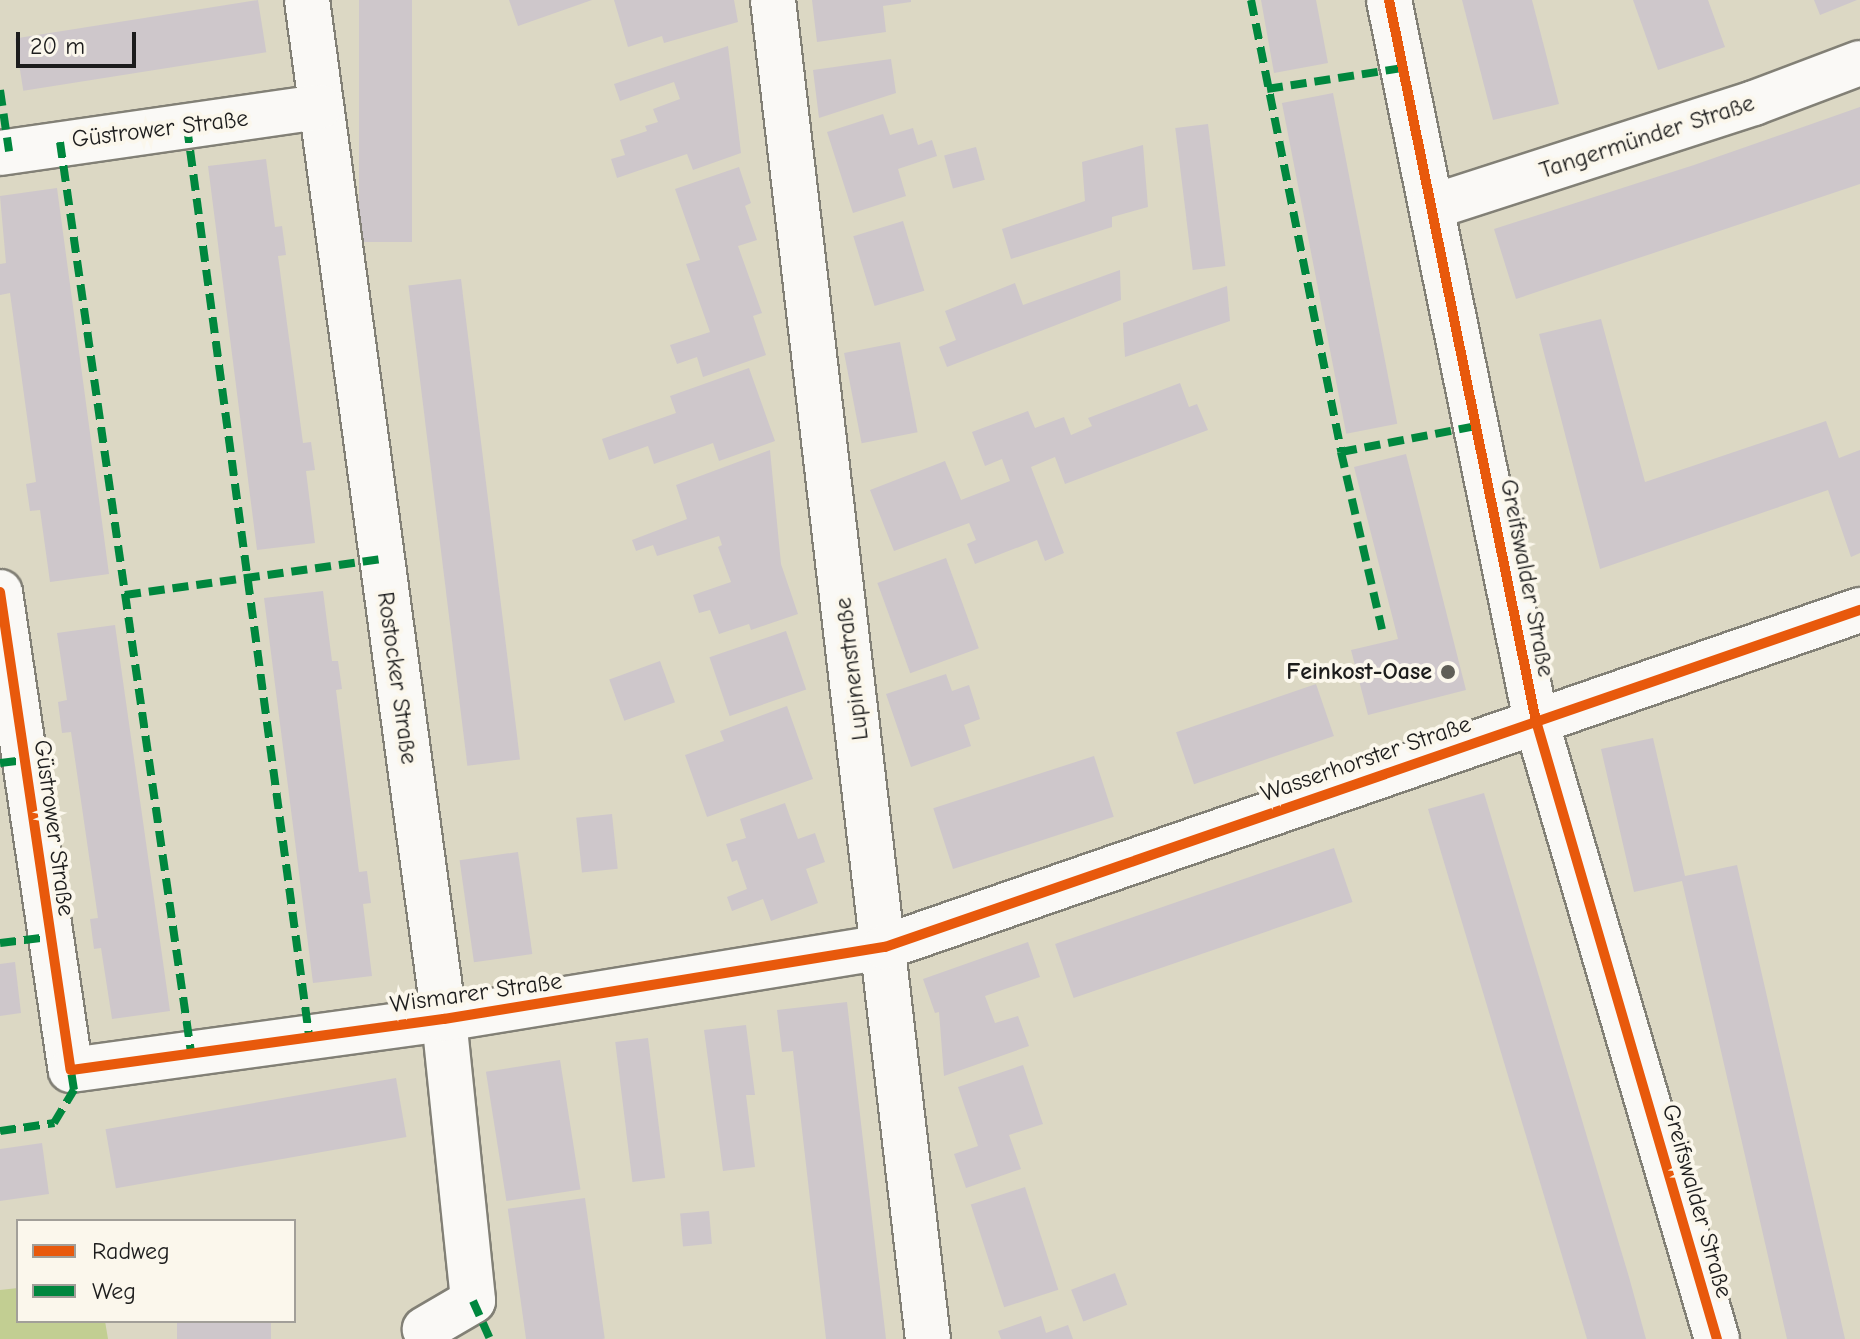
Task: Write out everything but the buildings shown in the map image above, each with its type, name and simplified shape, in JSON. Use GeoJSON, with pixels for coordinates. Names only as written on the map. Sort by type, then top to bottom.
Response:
{"type":"FeatureCollection","features":[{"type":"Feature","properties":{"kind":"street","name":"Rostocker Straße"},"geometry":{"type":"LineString","coordinates":[[307,0],[444,1019],[473,1301],[425,1329]]}},
{"type":"Feature","properties":{"kind":"street","name":"Lupinenstraße"},"geometry":{"type":"LineString","coordinates":[[773,0],[928,1339]]}},
{"type":"Feature","properties":{"kind":"street","name":"Greifswalder Straße"},"geometry":{"type":"LineString","coordinates":[[1389,0],[1536,721],[1717,1339]]}},
{"type":"Feature","properties":{"kind":"street","name":"Tangermünder Straße"},"geometry":{"type":"LineString","coordinates":[[1432,207],[1754,103],[1860,63]]}},
{"type":"Feature","properties":{"kind":"street","name":"Güstrower Straße"},"geometry":{"type":"LineString","coordinates":[[0,153],[320,107]]}},
{"type":"Feature","properties":{"kind":"street","name":"Güstrower Straße"},"geometry":{"type":"LineString","coordinates":[[0,592],[71,1070]]}},
{"type":"Feature","properties":{"kind":"street","name":"Wasserhorster Straße"},"geometry":{"type":"LineString","coordinates":[[885,947],[1860,610]]}},
{"type":"Feature","properties":{"kind":"street","name":"Wismarer Straße"},"geometry":{"type":"LineString","coordinates":[[71,1070],[444,1019],[885,947]]}},
{"type":"Feature","properties":{"kind":"green space"},"geometry":{"type":"Polygon","coordinates":[[[16,1288],[16,1323],[105,1323],[108,1339],[0,1339],[0,1290],[16,1288]]]}},
{"type":"Feature","properties":{"kind":"marked path"},"geometry":{"type":"LineString","coordinates":[[1251,0],[1341,452],[1382,629]]}},
{"type":"Feature","properties":{"kind":"marked path"},"geometry":{"type":"LineString","coordinates":[[1267,89],[1403,68]]}},
{"type":"Feature","properties":{"kind":"marked path"},"geometry":{"type":"LineString","coordinates":[[0,90],[9,151]]}},
{"type":"Feature","properties":{"kind":"marked path"},"geometry":{"type":"LineString","coordinates":[[187,127],[309,1035]]}},
{"type":"Feature","properties":{"kind":"marked path"},"geometry":{"type":"LineString","coordinates":[[60,142],[191,1052]]}},
{"type":"Feature","properties":{"kind":"marked path"},"geometry":{"type":"LineString","coordinates":[[1341,452],[1476,426]]}},
{"type":"Feature","properties":{"kind":"marked path"},"geometry":{"type":"LineString","coordinates":[[125,595],[381,559]]}},
{"type":"Feature","properties":{"kind":"marked path"},"geometry":{"type":"LineString","coordinates":[[0,763],[25,760]]}},
{"type":"Feature","properties":{"kind":"marked path"},"geometry":{"type":"LineString","coordinates":[[0,943],[49,937]]}},
{"type":"Feature","properties":{"kind":"marked path"},"geometry":{"type":"LineString","coordinates":[[0,1131],[54,1123],[74,1090],[71,1070]]}},
{"type":"Feature","properties":{"kind":"marked path"},"geometry":{"type":"LineString","coordinates":[[473,1301],[490,1339]]}},
{"type":"Feature","properties":{"kind":"cycle path"},"geometry":{"type":"LineString","coordinates":[[1389,0],[1536,721],[1717,1339]]}},
{"type":"Feature","properties":{"kind":"cycle path"},"geometry":{"type":"LineString","coordinates":[[0,592],[71,1070],[444,1019],[885,947],[1860,610]]}},
{"type":"Feature","properties":{"kind":"place","name":"Feinkost-Oase"},"geometry":{"type":"Point","coordinates":[1448,672]}}]}
